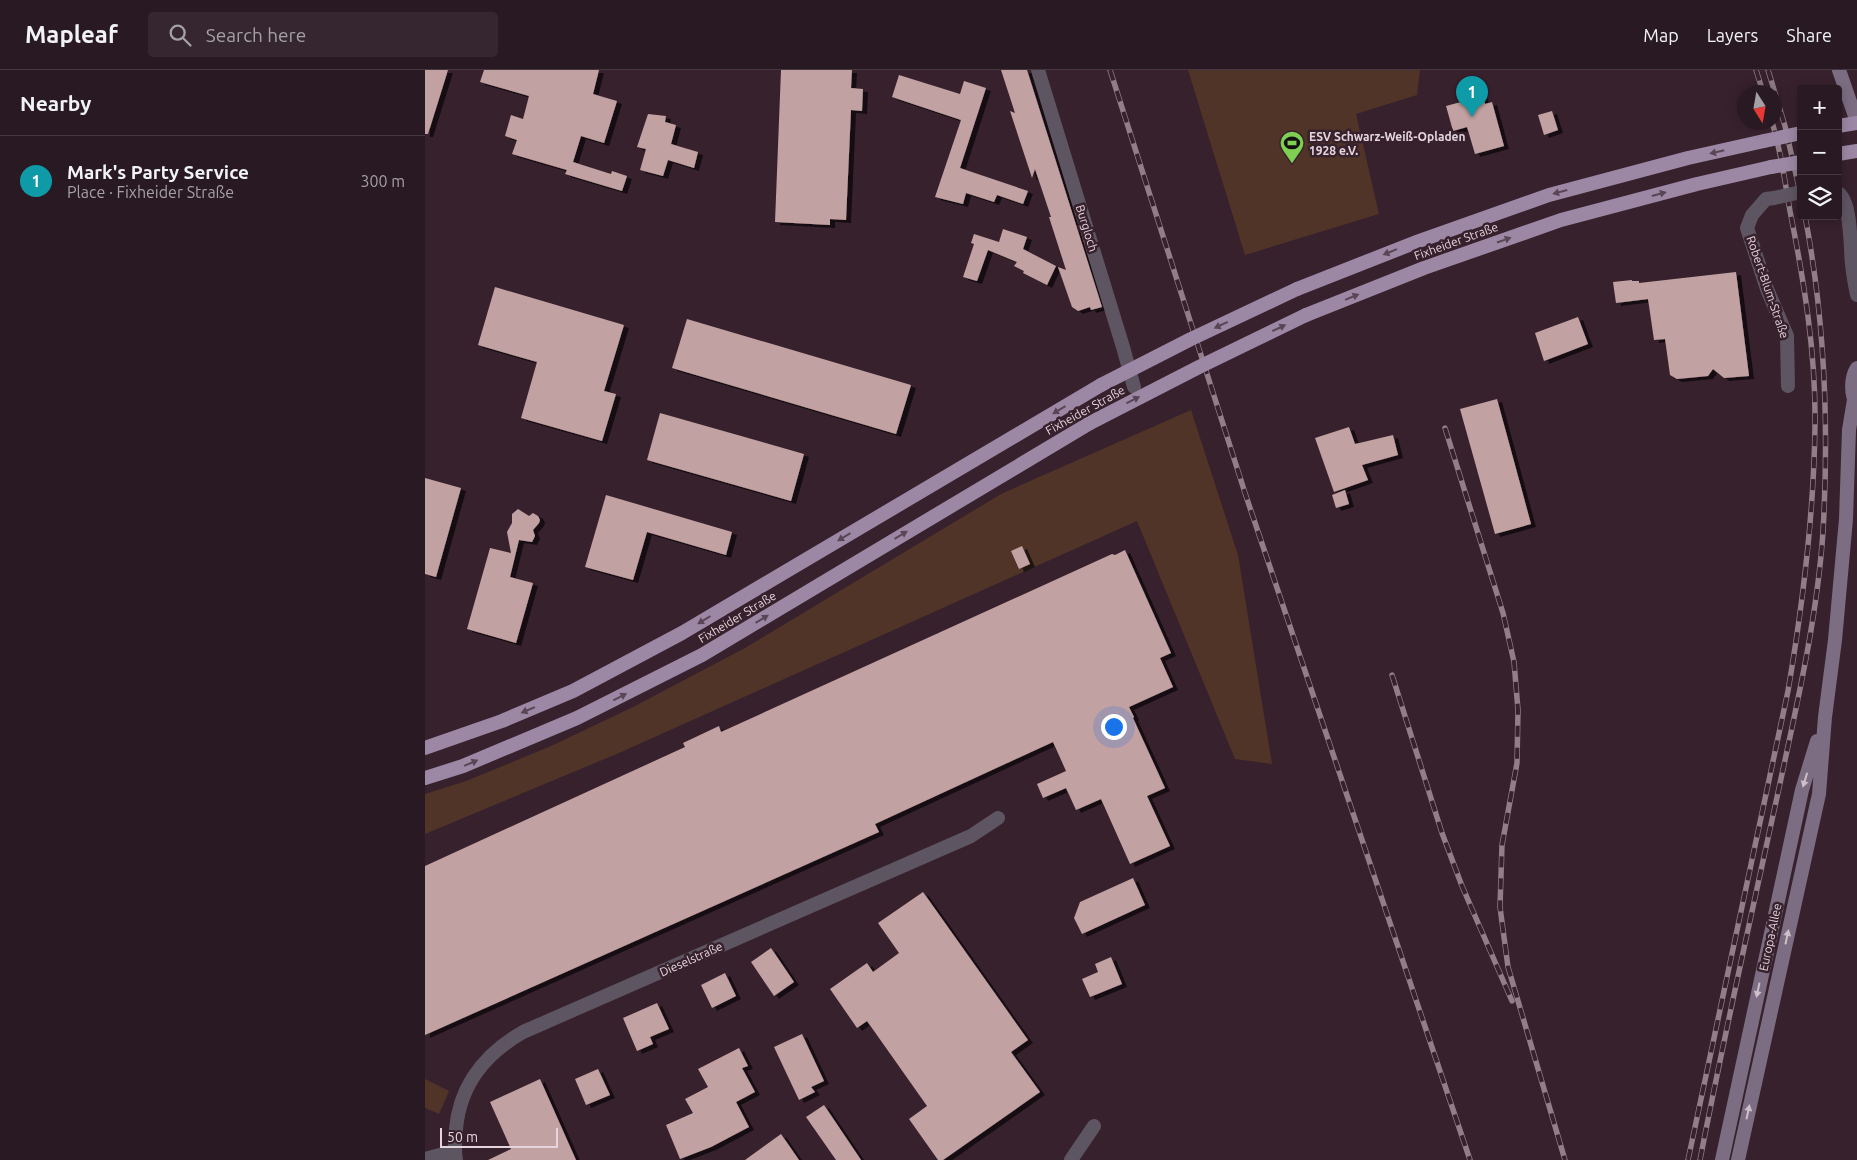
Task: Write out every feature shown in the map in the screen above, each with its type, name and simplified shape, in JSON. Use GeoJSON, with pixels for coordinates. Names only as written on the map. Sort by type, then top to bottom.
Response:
{"type":"FeatureCollection","features":[{"type":"Feature","properties":{"kind":"highway"},"geometry":{"type":"LineString","coordinates":[[1842,126],[1857,123]]}},
{"type":"Feature","properties":{"kind":"highway","name":"Fixheider Straße"},"geometry":{"type":"LineString","coordinates":[[425,748],[503,721],[573,691],[665,642],[1101,385],[1191,339],[1297,289],[1419,241],[1549,195],[1688,158],[1797,134]]}},
{"type":"Feature","properties":{"kind":"highway","name":"Fixheider Straße"},"geometry":{"type":"LineString","coordinates":[[425,778],[463,766],[577,718],[702,655],[1090,423],[1199,367],[1307,315],[1424,268],[1561,220],[1697,184],[1797,163]]}},
{"type":"Feature","properties":{"kind":"main road"},"geometry":{"type":"LineString","coordinates":[[1839,70],[1857,123]]}},
{"type":"Feature","properties":{"kind":"main road","name":"Europa-Allee"},"geometry":{"type":"LineString","coordinates":[[1738,1160],[1819,794],[1825,717],[1835,640],[1846,519],[1850,424],[1855,402],[1852,384],[1857,368]]}},
{"type":"Feature","properties":{"kind":"main road"},"geometry":{"type":"LineString","coordinates":[[1849,444],[1857,432]]}},
{"type":"Feature","properties":{"kind":"main road","name":"Europa-Allee"},"geometry":{"type":"LineString","coordinates":[[1722,1160],[1802,790],[1825,717]]}},
{"type":"Feature","properties":{"kind":"street","name":"Burgloch"},"geometry":{"type":"LineString","coordinates":[[1038,70],[1123,346],[1133,387]]}},
{"type":"Feature","properties":{"kind":"street","name":"Robert-Blum-Straße"},"geometry":{"type":"LineString","coordinates":[[1788,386],[1787,336],[1767,289],[1747,228],[1752,215],[1767,199],[1797,193]]}},
{"type":"Feature","properties":{"kind":"street"},"geometry":{"type":"LineString","coordinates":[[1842,195],[1848,213],[1852,266],[1857,295]]}},
{"type":"Feature","properties":{"kind":"street","name":"Dieselstraße"},"geometry":{"type":"LineString","coordinates":[[455,1156],[458,1114],[466,1090],[487,1058],[504,1043],[523,1032],[971,836],[998,818]]}},
{"type":"Feature","properties":{"kind":"street"},"geometry":{"type":"LineString","coordinates":[[1071,1160],[1094,1126]]}},
{"type":"Feature","properties":{"kind":"street"},"geometry":{"type":"LineString","coordinates":[[425,1159],[455,1156]]}},
{"type":"Feature","properties":{"kind":"shaded area","name":"ESV Schwarz-Weiß-Opladen 1928 e.V."},"geometry":{"type":"Polygon","coordinates":[[[1188,70],[1420,70],[1417,95],[1356,114],[1379,214],[1245,255],[1188,70]]]}},
{"type":"Feature","properties":{"kind":"shaded area"},"geometry":{"type":"Polygon","coordinates":[[[1191,410],[1238,555],[1272,764],[1235,759],[1137,521],[619,753],[425,834],[425,794],[466,781],[551,746],[633,707],[745,648],[1001,494],[1191,410]]]}},
{"type":"Feature","properties":{"kind":"shaded area"},"geometry":{"type":"Polygon","coordinates":[[[425,1079],[449,1091],[439,1114],[425,1108],[425,1079]]]}},
{"type":"Feature","properties":{"kind":"building"},"geometry":{"type":"Polygon","coordinates":[[[425,70],[448,70],[428,134],[425,134],[425,70]]]}},
{"type":"Feature","properties":{"kind":"building"},"geometry":{"type":"Polygon","coordinates":[[[484,70],[599,70],[593,94],[617,101],[604,143],[581,136],[573,162],[611,174],[612,171],[627,176],[622,191],[565,174],[567,170],[512,154],[517,140],[505,136],[511,115],[523,119],[529,96],[480,82],[484,70]]]}},
{"type":"Feature","properties":{"kind":"building"},"geometry":{"type":"Polygon","coordinates":[[[781,70],[852,70],[851,88],[863,89],[862,111],[851,110],[846,220],[830,219],[830,225],[775,222],[781,70]]]}},
{"type":"Feature","properties":{"kind":"building"},"geometry":{"type":"Polygon","coordinates":[[[1001,70],[1027,70],[1102,307],[1091,310],[1090,307],[1078,311],[1072,307],[1058,267],[1066,270],[1049,217],[1051,217],[1035,169],[1032,178],[1010,111],[1015,113],[1001,70]]]}},
{"type":"Feature","properties":{"kind":"building"},"geometry":{"type":"Polygon","coordinates":[[[899,75],[960,94],[964,81],[986,88],[960,168],[1028,191],[1023,204],[997,195],[994,202],[966,193],[963,204],[935,197],[961,120],[892,97],[899,75]]]}},
{"type":"Feature","properties":{"kind":"building"},"geometry":{"type":"Polygon","coordinates":[[[1483,96],[1485,104],[1492,102],[1504,146],[1475,154],[1467,127],[1453,131],[1446,106],[1483,96]]]}},
{"type":"Feature","properties":{"kind":"building"},"geometry":{"type":"Polygon","coordinates":[[[1552,111],[1558,130],[1544,135],[1538,115],[1552,111]]]}},
{"type":"Feature","properties":{"kind":"building"},"geometry":{"type":"Polygon","coordinates":[[[648,114],[666,116],[665,122],[676,125],[671,144],[698,152],[694,168],[668,160],[663,176],[640,170],[646,149],[637,147],[648,114]]]}},
{"type":"Feature","properties":{"kind":"building"},"geometry":{"type":"Polygon","coordinates":[[[1003,229],[1027,237],[1023,249],[1056,266],[1047,285],[1023,273],[1024,271],[1014,266],[1017,262],[988,250],[977,281],[963,277],[974,244],[971,243],[974,234],[999,242],[1003,229]]]}},
{"type":"Feature","properties":{"kind":"building"},"geometry":{"type":"Polygon","coordinates":[[[1736,272],[1749,376],[1724,378],[1713,369],[1708,376],[1677,379],[1670,375],[1665,339],[1654,340],[1648,299],[1616,303],[1613,282],[1632,280],[1639,281],[1639,283],[1736,272]]]}},
{"type":"Feature","properties":{"kind":"building"},"geometry":{"type":"Polygon","coordinates":[[[495,287],[624,325],[604,391],[616,394],[602,441],[521,418],[537,362],[478,345],[495,287]]]}},
{"type":"Feature","properties":{"kind":"building"},"geometry":{"type":"Polygon","coordinates":[[[1578,317],[1588,344],[1544,361],[1535,333],[1578,317]]]}},
{"type":"Feature","properties":{"kind":"building"},"geometry":{"type":"Polygon","coordinates":[[[687,319],[911,385],[896,434],[672,368],[687,319]]]}},
{"type":"Feature","properties":{"kind":"building"},"geometry":{"type":"Polygon","coordinates":[[[1497,399],[1531,524],[1495,534],[1460,409],[1497,399]]]}},
{"type":"Feature","properties":{"kind":"building"},"geometry":{"type":"Polygon","coordinates":[[[660,413],[804,454],[791,501],[647,460],[660,413]]]}},
{"type":"Feature","properties":{"kind":"building"},"geometry":{"type":"Polygon","coordinates":[[[1349,427],[1355,444],[1393,435],[1398,455],[1362,465],[1368,480],[1334,492],[1315,438],[1349,427]]]}},
{"type":"Feature","properties":{"kind":"building"},"geometry":{"type":"Polygon","coordinates":[[[425,478],[461,488],[436,577],[425,574],[425,478]]]}},
{"type":"Feature","properties":{"kind":"building"},"geometry":{"type":"Polygon","coordinates":[[[1345,490],[1349,504],[1336,508],[1332,495],[1345,490]]]}},
{"type":"Feature","properties":{"kind":"building"},"geometry":{"type":"Polygon","coordinates":[[[606,495],[732,532],[726,555],[647,532],[633,580],[585,567],[606,495]]]}},
{"type":"Feature","properties":{"kind":"building"},"geometry":{"type":"Polygon","coordinates":[[[518,509],[529,516],[533,513],[540,520],[533,530],[535,536],[532,542],[519,540],[510,577],[533,583],[516,643],[467,629],[490,548],[511,553],[507,532],[512,523],[512,514],[518,509]]]}},
{"type":"Feature","properties":{"kind":"building"},"geometry":{"type":"Polygon","coordinates":[[[1022,546],[1030,564],[1019,569],[1011,551],[1022,546]]]}},
{"type":"Feature","properties":{"kind":"building"},"geometry":{"type":"Polygon","coordinates":[[[1125,550],[1171,653],[1160,658],[1173,687],[1129,707],[1165,788],[1147,796],[1170,846],[1130,864],[1101,799],[1076,810],[1066,788],[1043,798],[1037,784],[1066,771],[1053,742],[875,824],[879,832],[425,1035],[425,866],[685,747],[683,743],[719,726],[721,732],[1112,554],[1115,555],[1125,550]]]}},
{"type":"Feature","properties":{"kind":"building"},"geometry":{"type":"Polygon","coordinates":[[[1133,878],[1145,905],[1082,934],[1074,918],[1080,902],[1133,878]]]}},
{"type":"Feature","properties":{"kind":"building"},"geometry":{"type":"Polygon","coordinates":[[[923,892],[1028,1040],[1011,1052],[1040,1092],[943,1160],[938,1160],[909,1119],[927,1106],[867,1021],[857,1028],[830,989],[867,963],[873,972],[899,953],[878,923],[923,892]]]}},
{"type":"Feature","properties":{"kind":"building"},"geometry":{"type":"Polygon","coordinates":[[[771,948],[794,982],[774,996],[751,962],[771,948]]]}},
{"type":"Feature","properties":{"kind":"building"},"geometry":{"type":"Polygon","coordinates":[[[1111,957],[1122,984],[1090,997],[1082,979],[1098,972],[1095,964],[1111,957]]]}},
{"type":"Feature","properties":{"kind":"building"},"geometry":{"type":"Polygon","coordinates":[[[725,973],[736,996],[712,1008],[701,985],[725,973]]]}},
{"type":"Feature","properties":{"kind":"building"},"geometry":{"type":"Polygon","coordinates":[[[657,1003],[669,1029],[650,1037],[653,1044],[637,1051],[623,1018],[657,1003]]]}},
{"type":"Feature","properties":{"kind":"building"},"geometry":{"type":"Polygon","coordinates":[[[802,1034],[824,1081],[811,1087],[815,1092],[799,1100],[774,1047],[802,1034]]]}},
{"type":"Feature","properties":{"kind":"building"},"geometry":{"type":"Polygon","coordinates":[[[739,1048],[748,1066],[742,1068],[755,1092],[736,1102],[749,1127],[711,1147],[680,1159],[666,1125],[693,1113],[685,1099],[708,1087],[698,1069],[739,1048]]]}},
{"type":"Feature","properties":{"kind":"building"},"geometry":{"type":"Polygon","coordinates":[[[598,1069],[610,1095],[586,1105],[575,1079],[598,1069]]]}},
{"type":"Feature","properties":{"kind":"building"},"geometry":{"type":"Polygon","coordinates":[[[540,1079],[576,1160],[488,1160],[511,1149],[490,1102],[540,1079]]]}},
{"type":"Feature","properties":{"kind":"building"},"geometry":{"type":"Polygon","coordinates":[[[824,1105],[861,1160],[836,1160],[806,1117],[824,1105]]]}},
{"type":"Feature","properties":{"kind":"building"},"geometry":{"type":"Polygon","coordinates":[[[781,1134],[799,1160],[745,1160],[781,1134]]]}},
{"type":"Feature","properties":{"kind":"railway"},"geometry":{"type":"LineString","coordinates":[[1110,70],[1246,496],[1470,1160]]}},
{"type":"Feature","properties":{"kind":"railway"},"geometry":{"type":"LineString","coordinates":[[1756,70],[1761,85]]}},
{"type":"Feature","properties":{"kind":"railway"},"geometry":{"type":"LineString","coordinates":[[1768,70],[1785,126],[1797,179]]}},
{"type":"Feature","properties":{"kind":"railway"},"geometry":{"type":"LineString","coordinates":[[1688,1160],[1788,691],[1803,592],[1810,525],[1815,425],[1811,345],[1800,264],[1774,130]]}},
{"type":"Feature","properties":{"kind":"railway"},"geometry":{"type":"LineString","coordinates":[[1700,1160],[1728,1020],[1799,693],[1820,565],[1826,453],[1824,374],[1817,294],[1806,220]]}},
{"type":"Feature","properties":{"kind":"railway"},"geometry":{"type":"LineString","coordinates":[[1445,428],[1503,613],[1514,662],[1518,710],[1517,763],[1502,845],[1500,907],[1508,967],[1565,1160]]}},
{"type":"Feature","properties":{"kind":"railway"},"geometry":{"type":"LineString","coordinates":[[1392,675],[1442,833],[1462,886],[1512,1001]]}},
{"type":"Feature","properties":{"kind":"place","name":"Mark's Party Service"},"geometry":{"type":"Point","coordinates":[1472,117]}},
{"type":"Feature","properties":{"kind":"place","name":"ESV Schwarz-Weiß-Opladen 1928 e.V."},"geometry":{"type":"Point","coordinates":[1292,164]}}]}
